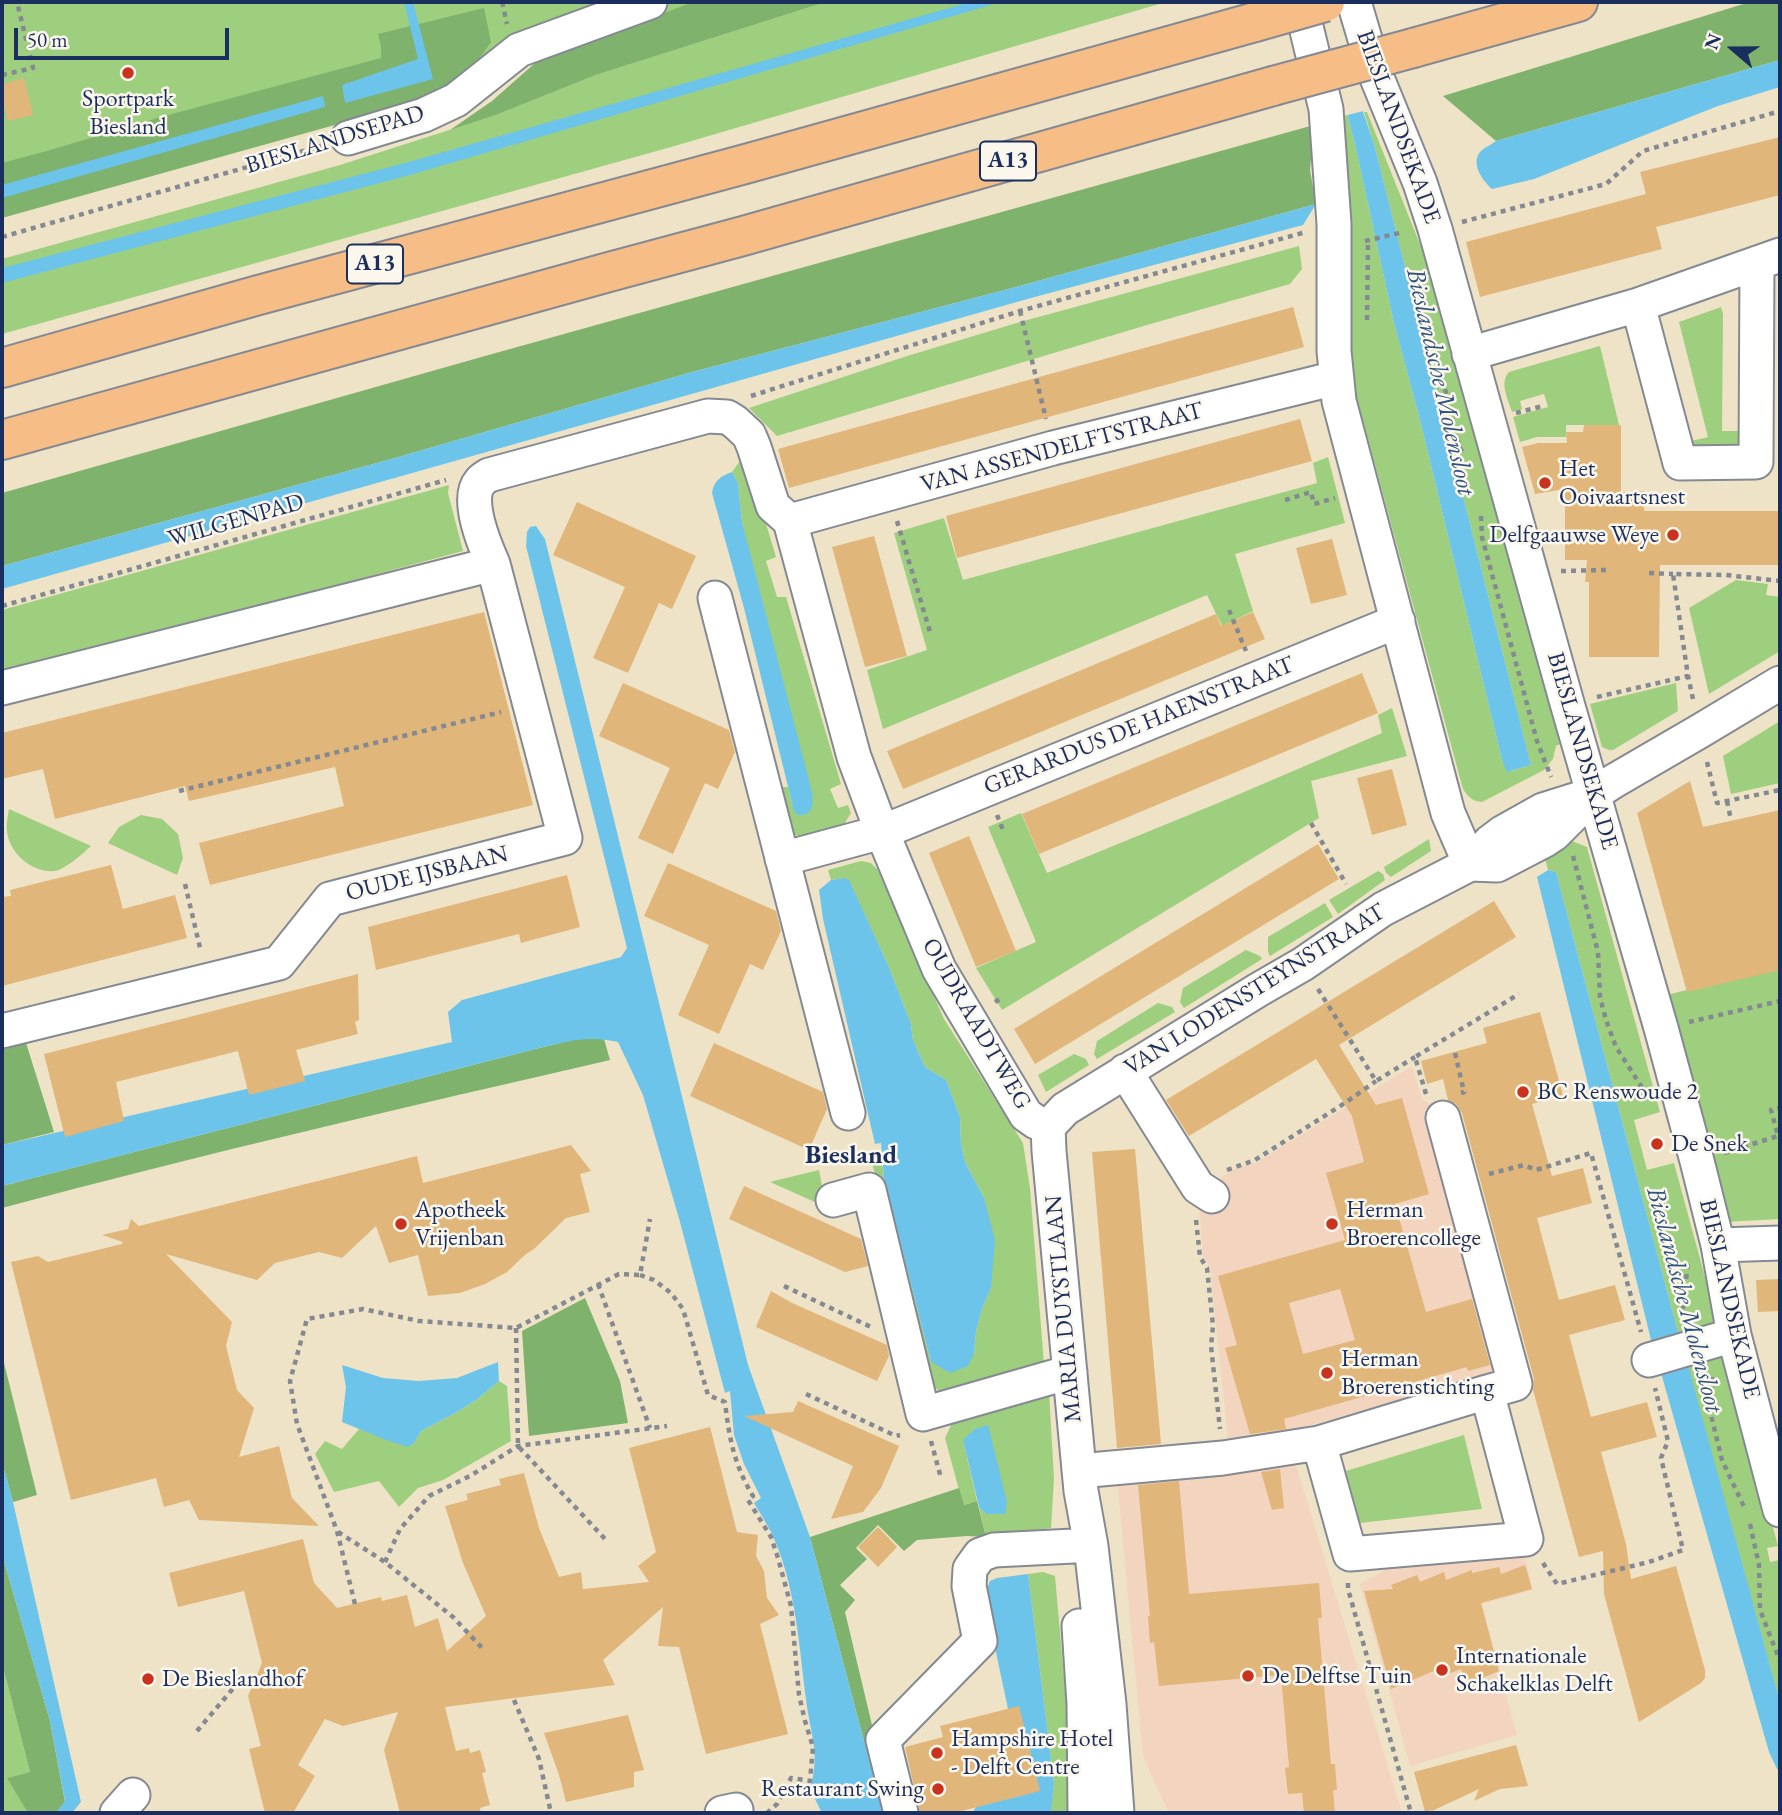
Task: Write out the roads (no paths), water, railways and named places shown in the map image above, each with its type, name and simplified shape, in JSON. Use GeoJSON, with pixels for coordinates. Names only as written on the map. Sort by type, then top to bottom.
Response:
{"type":"FeatureCollection","features":[{"type":"Feature","properties":{"kind":"highway","name":"A13"},"geometry":{"type":"LineString","coordinates":[[2,368],[1325,2]]}},
{"type":"Feature","properties":{"kind":"highway","name":"A13"},"geometry":{"type":"LineString","coordinates":[[2,440],[1578,2]]}},
{"type":"Feature","properties":{"kind":"street","name":"BIESLANDSEPAD"},"geometry":{"type":"LineString","coordinates":[[348,138],[424,115],[456,100],[519,50],[650,2]]}},
{"type":"Feature","properties":{"kind":"street"},"geometry":{"type":"LineString","coordinates":[[1300,2],[1326,109],[1334,224],[1334,351],[1339,401],[1448,813],[1470,864]]}},
{"type":"Feature","properties":{"kind":"street","name":"BIESLANDSEKADE"},"geometry":{"type":"LineString","coordinates":[[1354,2],[1375,73],[1420,183],[1419,230],[1469,354],[1661,1028],[1718,1245],[1734,1335],[1780,1510]]}},
{"type":"Feature","properties":{"kind":"street"},"geometry":{"type":"LineString","coordinates":[[1469,354],[1638,304],[1768,259],[1756,462],[1680,463],[1638,304]]}},
{"type":"Feature","properties":{"kind":"street","name":"VAN ASSENDELFTSTRAAT"},"geometry":{"type":"LineString","coordinates":[[790,521],[1053,448],[1336,378]]}},
{"type":"Feature","properties":{"kind":"street","name":"OUDE IJSBAAN"},"geometry":{"type":"LineString","coordinates":[[2,1031],[279,964],[330,899],[565,838],[493,564],[482,538],[474,502],[479,482],[489,475],[708,416],[727,417],[749,435],[773,506],[790,521]]}},
{"type":"Feature","properties":{"kind":"street","name":"OUDRAADTWEG"},"geometry":{"type":"LineString","coordinates":[[790,521],[854,757],[881,832],[939,969],[1026,1115],[1048,1127]]}},
{"type":"Feature","properties":{"kind":"street"},"geometry":{"type":"LineString","coordinates":[[2,688],[493,564]]}},
{"type":"Feature","properties":{"kind":"street"},"geometry":{"type":"LineString","coordinates":[[715,598],[848,1113]]}},
{"type":"Feature","properties":{"kind":"street","name":"GERARDUS DE HAENSTRAAT"},"geometry":{"type":"LineString","coordinates":[[881,832],[1398,621]]}},
{"type":"Feature","properties":{"kind":"street","name":"VAN LODENSTEYNSTRAAT"},"geometry":{"type":"LineString","coordinates":[[1048,1127],[1065,1109],[1303,964],[1383,909],[1470,864],[1497,865],[1545,840],[1554,834],[1561,815],[1780,683]]}},
{"type":"Feature","properties":{"kind":"street"},"geometry":{"type":"LineString","coordinates":[[782,859],[881,832]]}},
{"type":"Feature","properties":{"kind":"street"},"geometry":{"type":"LineString","coordinates":[[1125,1071],[1205,1191]]}},
{"type":"Feature","properties":{"kind":"street"},"geometry":{"type":"LineString","coordinates":[[1080,1481],[1319,1443],[1515,1384],[1460,1182],[1435,1107]]}},
{"type":"Feature","properties":{"kind":"street","name":"MARIA DUYSTLAAN"},"geometry":{"type":"LineString","coordinates":[[1048,1127],[1080,1481],[1091,1546],[1106,1678],[1117,1813]]}},
{"type":"Feature","properties":{"kind":"street"},"geometry":{"type":"LineString","coordinates":[[833,1200],[869,1189],[924,1422],[1070,1372]]}},
{"type":"Feature","properties":{"kind":"street"},"geometry":{"type":"LineString","coordinates":[[1718,1245],[1780,1243]]}},
{"type":"Feature","properties":{"kind":"street"},"geometry":{"type":"LineString","coordinates":[[1649,1360],[1734,1335]]}},
{"type":"Feature","properties":{"kind":"street"},"geometry":{"type":"LineString","coordinates":[[1319,1443],[1350,1554],[1527,1539],[1487,1392]]}},
{"type":"Feature","properties":{"kind":"street","name":"MARIA DUYSTLAAN"},"geometry":{"type":"LineString","coordinates":[[1080,1481],[1074,1546],[1084,1704],[1085,1813]]}},
{"type":"Feature","properties":{"kind":"street"},"geometry":{"type":"LineString","coordinates":[[901,1813],[883,1740],[980,1641],[969,1586],[970,1569],[980,1555],[994,1550],[1074,1546]]}},
{"type":"Feature","properties":{"kind":"water"},"geometry":{"type":"Polygon","coordinates":[[[404,2],[413,2],[433,79],[345,103],[342,85],[418,59],[404,2]]]}},
{"type":"Feature","properties":{"kind":"water"},"geometry":{"type":"Polygon","coordinates":[[[970,2],[1001,2],[410,175],[2,283],[2,268],[405,163],[970,2]]]}},
{"type":"Feature","properties":{"kind":"water"},"geometry":{"type":"Polygon","coordinates":[[[1328,38],[1357,94],[1374,144],[1531,765],[1507,772],[1394,323],[1356,149],[1328,38]]]}},
{"type":"Feature","properties":{"kind":"water"},"geometry":{"type":"Polygon","coordinates":[[[1780,60],[1780,87],[1718,106],[1534,179],[1492,189],[1478,171],[1478,155],[1496,141],[1780,60]]]}},
{"type":"Feature","properties":{"kind":"water"},"geometry":{"type":"Polygon","coordinates":[[[323,96],[325,107],[2,198],[2,185],[323,96]]]}},
{"type":"Feature","properties":{"kind":"water"},"geometry":{"type":"Polygon","coordinates":[[[1316,204],[1303,225],[1031,298],[2,589],[2,566],[395,458],[692,372],[1016,287],[1316,204]]]}},
{"type":"Feature","properties":{"kind":"water"},"geometry":{"type":"Polygon","coordinates":[[[732,472],[738,483],[742,522],[812,792],[810,811],[803,815],[794,811],[744,608],[712,493],[719,479],[732,472]]]}},
{"type":"Feature","properties":{"kind":"water"},"geometry":{"type":"Polygon","coordinates":[[[536,526],[545,539],[748,1365],[810,1537],[883,1813],[822,1813],[810,1789],[815,1765],[814,1744],[788,1579],[773,1536],[754,1503],[761,1498],[744,1464],[734,1435],[730,1391],[725,1393],[643,1095],[618,1042],[588,1039],[550,1045],[2,1186],[2,1145],[452,1042],[448,1012],[462,1000],[621,957],[627,948],[526,546],[527,532],[530,527],[536,526]]]}},
{"type":"Feature","properties":{"kind":"water"},"geometry":{"type":"Polygon","coordinates":[[[1548,870],[1556,872],[1680,1340],[1653,1348],[1537,877],[1548,870]]]}},
{"type":"Feature","properties":{"kind":"water"},"geometry":{"type":"Polygon","coordinates":[[[831,880],[849,880],[888,965],[925,1067],[946,1080],[960,1117],[965,1162],[984,1198],[995,1240],[991,1288],[976,1331],[974,1354],[968,1366],[950,1373],[931,1362],[884,1178],[881,1143],[875,1144],[823,919],[819,890],[831,880]]]}},
{"type":"Feature","properties":{"kind":"water"},"geometry":{"type":"Polygon","coordinates":[[[498,1362],[499,1381],[476,1400],[421,1431],[414,1443],[408,1447],[342,1422],[346,1387],[342,1365],[383,1378],[419,1381],[457,1378],[498,1362]]]}},
{"type":"Feature","properties":{"kind":"water"},"geometry":{"type":"Polygon","coordinates":[[[1688,1365],[1780,1702],[1780,1770],[1769,1752],[1661,1373],[1688,1365]]]}},
{"type":"Feature","properties":{"kind":"water"},"geometry":{"type":"Polygon","coordinates":[[[988,1425],[1007,1502],[1005,1514],[986,1514],[979,1507],[963,1440],[975,1429],[988,1425]]]}},
{"type":"Feature","properties":{"kind":"water"},"geometry":{"type":"Polygon","coordinates":[[[2,1462],[81,1802],[72,1813],[56,1813],[65,1801],[50,1721],[2,1554],[2,1462]]]}},
{"type":"Feature","properties":{"kind":"water"},"geometry":{"type":"Polygon","coordinates":[[[1028,1574],[1054,1783],[1051,1811],[972,1813],[976,1807],[1030,1793],[1008,1709],[984,1596],[990,1581],[1028,1574]]]}},
{"type":"Feature","properties":{"kind":"place","name":"Sportpark Biesland"},"geometry":{"type":"Point","coordinates":[128,73]}},
{"type":"Feature","properties":{"kind":"place","name":"Het Ooivaartsnest"},"geometry":{"type":"Point","coordinates":[1545,483]}},
{"type":"Feature","properties":{"kind":"place","name":"Delfgaauwse Weye"},"geometry":{"type":"Point","coordinates":[1673,535]}},
{"type":"Feature","properties":{"kind":"place","name":"BC Renswoude 2"},"geometry":{"type":"Point","coordinates":[1523,1092]}},
{"type":"Feature","properties":{"kind":"place","name":"De Snek"},"geometry":{"type":"Point","coordinates":[1657,1144]}},
{"type":"Feature","properties":{"kind":"place","name":"Apotheek Vrijenban"},"geometry":{"type":"Point","coordinates":[401,1224]}},
{"type":"Feature","properties":{"kind":"place","name":"Herman Broerencollege"},"geometry":{"type":"Point","coordinates":[1332,1224]}},
{"type":"Feature","properties":{"kind":"place","name":"Herman Broerenstichting"},"geometry":{"type":"Point","coordinates":[1327,1373]}},
{"type":"Feature","properties":{"kind":"place","name":"Internationale Schakelklas Delft"},"geometry":{"type":"Point","coordinates":[1442,1670]}},
{"type":"Feature","properties":{"kind":"place","name":"De Delftse Tuin"},"geometry":{"type":"Point","coordinates":[1248,1676]}},
{"type":"Feature","properties":{"kind":"place","name":"De Bieslandhof"},"geometry":{"type":"Point","coordinates":[148,1679]}},
{"type":"Feature","properties":{"kind":"place","name":"Hampshire Hotel - Delft Centre"},"geometry":{"type":"Point","coordinates":[937,1753]}},
{"type":"Feature","properties":{"kind":"place","name":"Restaurant Swing"},"geometry":{"type":"Point","coordinates":[938,1789]}},
{"type":"Feature","properties":{"kind":"district","name":"Biesland"},"geometry":{"type":"Point","coordinates":[851,1156]}},
{"type":"Feature","properties":{"kind":"water label","name":"Bieslandsche Molensloot"},"geometry":{"type":"Point","coordinates":[1440,382]}},
{"type":"Feature","properties":{"kind":"water label","name":"Bieslandsche Molensloot"},"geometry":{"type":"Point","coordinates":[1684,1300]}}]}
